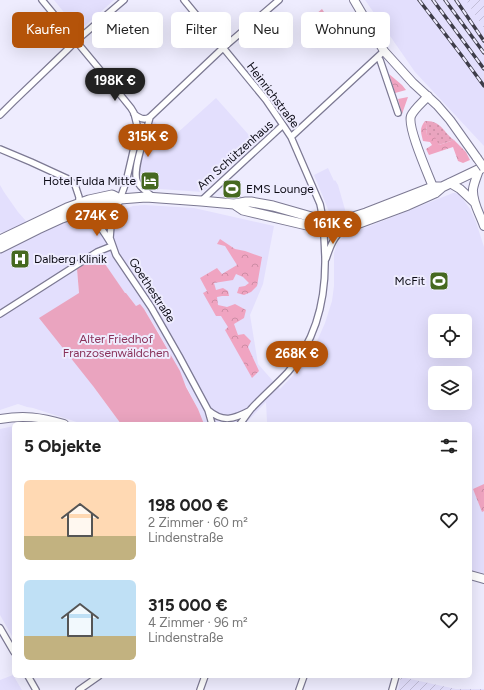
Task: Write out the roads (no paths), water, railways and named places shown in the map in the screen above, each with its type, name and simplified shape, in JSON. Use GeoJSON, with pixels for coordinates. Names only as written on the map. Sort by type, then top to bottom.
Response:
{"type":"FeatureCollection","features":[{"type":"Feature","properties":{"kind":"main road"},"geometry":{"type":"LineString","coordinates":[[354,0],[384,51],[413,83],[437,105],[450,120],[477,158],[482,168],[474,187],[473,194],[474,203],[484,226]]}},
{"type":"Feature","properties":{"kind":"main road"},"geometry":{"type":"LineString","coordinates":[[428,96],[412,115],[410,122],[415,139],[441,186]]}},
{"type":"Feature","properties":{"kind":"main road"},"geometry":{"type":"LineString","coordinates":[[0,248],[67,216],[88,209],[113,204],[120,199],[137,197],[201,200],[234,204],[243,210],[312,226],[336,219],[358,216],[441,186],[482,168]]}},
{"type":"Feature","properties":{"kind":"main road"},"geometry":{"type":"LineString","coordinates":[[441,186],[460,189],[474,203]]}},
{"type":"Feature","properties":{"kind":"main road"},"geometry":{"type":"LineString","coordinates":[[323,223],[330,228],[345,227],[365,221],[435,193],[441,186]]}},
{"type":"Feature","properties":{"kind":"main road"},"geometry":{"type":"LineString","coordinates":[[0,240],[79,203],[112,195],[120,199]]}},
{"type":"Feature","properties":{"kind":"main road"},"geometry":{"type":"LineString","coordinates":[[0,419],[20,416],[33,417],[55,422]]}},
{"type":"Feature","properties":{"kind":"main road"},"geometry":{"type":"LineString","coordinates":[[472,576],[484,579]]}},
{"type":"Feature","properties":{"kind":"street"},"geometry":{"type":"LineString","coordinates":[[42,0],[52,12]]}},
{"type":"Feature","properties":{"kind":"street"},"geometry":{"type":"LineString","coordinates":[[84,34],[124,0]]}},
{"type":"Feature","properties":{"kind":"street","name":"Heinrichstraße"},"geometry":{"type":"LineString","coordinates":[[184,0],[194,12]]}},
{"type":"Feature","properties":{"kind":"street"},"geometry":{"type":"LineString","coordinates":[[231,41],[279,0]]}},
{"type":"Feature","properties":{"kind":"street"},"geometry":{"type":"LineString","coordinates":[[0,115],[69,48]]}},
{"type":"Feature","properties":{"kind":"street"},"geometry":{"type":"LineString","coordinates":[[82,48],[134,113],[143,119],[150,117],[223,48]]}},
{"type":"Feature","properties":{"kind":"street","name":"Heinrichstraße"},"geometry":{"type":"LineString","coordinates":[[223,48],[266,100],[291,137],[320,204],[323,223],[325,263],[325,281],[322,303],[318,320],[310,338],[288,371],[242,422]]}},
{"type":"Feature","properties":{"kind":"street","name":"Am Schützenhaus"},"geometry":{"type":"LineString","coordinates":[[291,137],[384,51]]}},
{"type":"Feature","properties":{"kind":"street"},"geometry":{"type":"LineString","coordinates":[[378,57],[398,113]]}},
{"type":"Feature","properties":{"kind":"street","name":"Goethestraße"},"geometry":{"type":"LineString","coordinates":[[112,246],[110,238],[111,225],[126,182],[136,139],[137,125],[134,113]]}},
{"type":"Feature","properties":{"kind":"street"},"geometry":{"type":"LineString","coordinates":[[150,117],[146,127],[136,176],[138,183],[154,198]]}},
{"type":"Feature","properties":{"kind":"street","name":"Am Schützenhaus"},"geometry":{"type":"LineString","coordinates":[[201,200],[283,125]]}},
{"type":"Feature","properties":{"kind":"street"},"geometry":{"type":"LineString","coordinates":[[0,148],[68,179],[75,185],[79,203]]}},
{"type":"Feature","properties":{"kind":"street","name":"Goethestraße"},"geometry":{"type":"LineString","coordinates":[[77,213],[94,220],[104,233],[116,255],[151,307],[169,338],[208,410],[211,422]]}},
{"type":"Feature","properties":{"kind":"street","name":"Heinrichstraße"},"geometry":{"type":"LineString","coordinates":[[325,263],[330,245],[345,227]]}},
{"type":"Feature","properties":{"kind":"street"},"geometry":{"type":"LineString","coordinates":[[0,314],[97,252],[112,246]]}},
{"type":"Feature","properties":{"kind":"street"},"geometry":{"type":"LineString","coordinates":[[208,410],[218,417],[228,419],[251,410]]}},
{"type":"Feature","properties":{"kind":"street"},"geometry":{"type":"LineString","coordinates":[[0,628],[12,649]]}},
{"type":"Feature","properties":{"kind":"street"},"geometry":{"type":"LineString","coordinates":[[29,678],[36,690]]}},
{"type":"Feature","properties":{"kind":"street"},"geometry":{"type":"LineString","coordinates":[[79,690],[96,678]]}},
{"type":"Feature","properties":{"kind":"street"},"geometry":{"type":"LineString","coordinates":[[200,690],[205,678]]}},
{"type":"Feature","properties":{"kind":"street"},"geometry":{"type":"LineString","coordinates":[[299,690],[303,678]]}},
{"type":"Feature","properties":{"kind":"street"},"geometry":{"type":"LineString","coordinates":[[392,690],[395,678]]}},
{"type":"Feature","properties":{"kind":"railway"},"geometry":{"type":"LineString","coordinates":[[419,0],[484,86]]}},
{"type":"Feature","properties":{"kind":"railway"},"geometry":{"type":"LineString","coordinates":[[433,0],[484,69]]}},
{"type":"Feature","properties":{"kind":"railway"},"geometry":{"type":"LineString","coordinates":[[445,0],[484,53]]}},
{"type":"Feature","properties":{"kind":"railway"},"geometry":{"type":"LineString","coordinates":[[456,0],[484,41]]}},
{"type":"Feature","properties":{"kind":"place","name":"Hotel Fulda Mitte"},"geometry":{"type":"Point","coordinates":[150,181]}},
{"type":"Feature","properties":{"kind":"place","name":"EMS Lounge"},"geometry":{"type":"Point","coordinates":[232,189]}},
{"type":"Feature","properties":{"kind":"place","name":"Dalberg Klinik"},"geometry":{"type":"Point","coordinates":[20,259]}},
{"type":"Feature","properties":{"kind":"place","name":"McFit"},"geometry":{"type":"Point","coordinates":[439,281]}},
{"type":"Feature","properties":{"kind":"park label","name":"Alter Friedhof Franzosenwäldchen"},"geometry":{"type":"Point","coordinates":[116,346]}}]}
